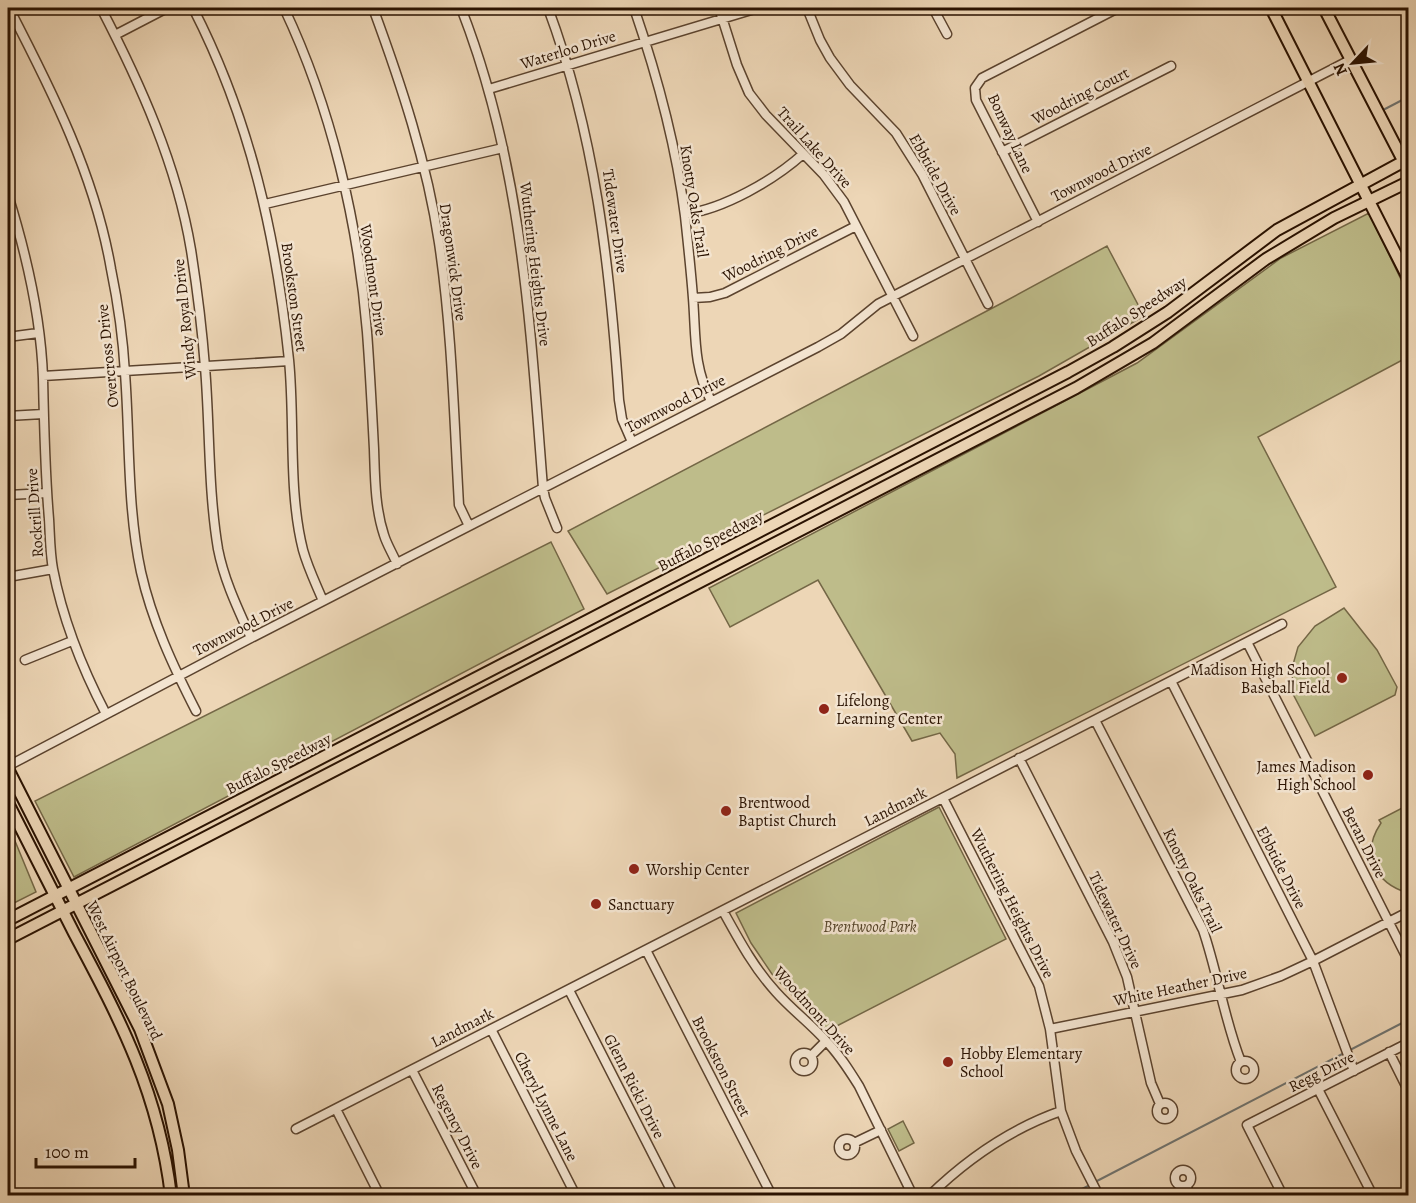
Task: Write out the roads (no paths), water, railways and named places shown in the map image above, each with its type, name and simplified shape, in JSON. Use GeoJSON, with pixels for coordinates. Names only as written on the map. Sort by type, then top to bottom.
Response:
{"type":"FeatureCollection","features":[{"type":"Feature","properties":{"kind":"main road"},"geometry":{"type":"LineString","coordinates":[[1271,8],[1408,278]]}},
{"type":"Feature","properties":{"kind":"main road"},"geometry":{"type":"LineString","coordinates":[[1324,8],[1407,163]]}},
{"type":"Feature","properties":{"kind":"main road","name":"Buffalo Speedway"},"geometry":{"type":"LineString","coordinates":[[8,920],[1068,372],[1168,312],[1256,244],[1301,215],[1360,183],[1407,163]]}},
{"type":"Feature","properties":{"kind":"main road","name":"Buffalo Speedway"},"geometry":{"type":"LineString","coordinates":[[8,939],[1076,387],[1136,354],[1266,259],[1334,218],[1408,182]]}},
{"type":"Feature","properties":{"kind":"main road"},"geometry":{"type":"LineString","coordinates":[[1256,244],[1266,259]]}},
{"type":"Feature","properties":{"kind":"main road"},"geometry":{"type":"LineString","coordinates":[[1168,312],[1177,326]]}},
{"type":"Feature","properties":{"kind":"main road"},"geometry":{"type":"LineString","coordinates":[[1068,372],[1076,387]]}},
{"type":"Feature","properties":{"kind":"main road"},"geometry":{"type":"LineString","coordinates":[[948,433],[957,450]]}},
{"type":"Feature","properties":{"kind":"main road"},"geometry":{"type":"LineString","coordinates":[[849,485],[857,500]]}},
{"type":"Feature","properties":{"kind":"main road"},"geometry":{"type":"LineString","coordinates":[[754,534],[762,549]]}},
{"type":"Feature","properties":{"kind":"main road"},"geometry":{"type":"LineString","coordinates":[[658,583],[666,598]]}},
{"type":"Feature","properties":{"kind":"main road"},"geometry":{"type":"LineString","coordinates":[[562,633],[570,648]]}},
{"type":"Feature","properties":{"kind":"main road"},"geometry":{"type":"LineString","coordinates":[[468,682],[475,698]]}},
{"type":"Feature","properties":{"kind":"main road"},"geometry":{"type":"LineString","coordinates":[[372,732],[380,747]]}},
{"type":"Feature","properties":{"kind":"main road","name":"West Airport Boulevard"},"geometry":{"type":"LineString","coordinates":[[8,767],[68,889],[125,997],[155,1069],[168,1104],[184,1190]]}},
{"type":"Feature","properties":{"kind":"main road"},"geometry":{"type":"LineString","coordinates":[[276,781],[283,796]]}},
{"type":"Feature","properties":{"kind":"main road","name":"West Airport Boulevard"},"geometry":{"type":"LineString","coordinates":[[8,803],[112,1004],[145,1081],[158,1123],[171,1194]]}},
{"type":"Feature","properties":{"kind":"main road"},"geometry":{"type":"LineString","coordinates":[[180,830],[188,845]]}},
{"type":"Feature","properties":{"kind":"main road"},"geometry":{"type":"LineString","coordinates":[[171,1194],[184,1190]]}},
{"type":"Feature","properties":{"kind":"street","name":"Overcross Drive"},"geometry":{"type":"LineString","coordinates":[[9,8],[39,66],[77,150],[99,217],[111,267],[125,370],[132,509],[141,571],[157,628],[196,711]]}},
{"type":"Feature","properties":{"kind":"street","name":"Windy Royal Drive"},"geometry":{"type":"LineString","coordinates":[[101,8],[138,83],[165,153],[191,249],[205,366],[212,491],[218,550],[232,598],[251,638]]}},
{"type":"Feature","properties":{"kind":"street"},"geometry":{"type":"LineString","coordinates":[[116,35],[166,8]]}},
{"type":"Feature","properties":{"kind":"street","name":"Brookston Street"},"geometry":{"type":"LineString","coordinates":[[193,8],[233,98],[252,153],[265,204],[274,247],[289,361],[299,529],[308,566],[323,601]]}},
{"type":"Feature","properties":{"kind":"street","name":"Woodmont Drive"},"geometry":{"type":"LineString","coordinates":[[284,8],[310,71],[332,137],[353,232],[363,292],[376,501],[384,535],[397,564]]}},
{"type":"Feature","properties":{"kind":"street","name":"Dragonwick Drive"},"geometry":{"type":"LineString","coordinates":[[373,8],[398,75],[424,167],[439,243],[447,311],[459,506],[469,526]]}},
{"type":"Feature","properties":{"kind":"street","name":"Wuthering Heights Drive"},"geometry":{"type":"LineString","coordinates":[[461,8],[489,89],[514,197],[528,301],[544,498],[557,528]]}},
{"type":"Feature","properties":{"kind":"street","name":"Tidewater Drive"},"geometry":{"type":"LineString","coordinates":[[548,8],[567,65],[590,155],[601,210],[614,328],[619,400],[622,419],[632,442]]}},
{"type":"Feature","properties":{"kind":"street","name":"Knotty Oaks Trail"},"geometry":{"type":"LineString","coordinates":[[634,8],[646,41],[666,116],[685,214],[697,366],[711,401]]}},
{"type":"Feature","properties":{"kind":"street","name":"Trail Lake Drive"},"geometry":{"type":"LineString","coordinates":[[719,8],[737,65],[749,93],[765,115],[824,175],[844,202],[913,336]]}},
{"type":"Feature","properties":{"kind":"street","name":"Waterloo Drive"},"geometry":{"type":"LineString","coordinates":[[489,89],[758,8]]}},
{"type":"Feature","properties":{"kind":"street","name":"Ebbtide Drive"},"geometry":{"type":"LineString","coordinates":[[807,8],[830,58],[850,85],[896,133],[922,174],[988,304]]}},
{"type":"Feature","properties":{"kind":"street"},"geometry":{"type":"LineString","coordinates":[[933,8],[947,34]]}},
{"type":"Feature","properties":{"kind":"street","name":"Bonway Lane"},"geometry":{"type":"LineString","coordinates":[[1038,222],[976,100],[975,88],[982,78],[1118,8]]}},
{"type":"Feature","properties":{"kind":"street","name":"Townwood Drive"},"geometry":{"type":"LineString","coordinates":[[8,767],[251,638],[841,334],[867,312],[893,296],[1350,60]]}},
{"type":"Feature","properties":{"kind":"street","name":"Woodring Court"},"geometry":{"type":"LineString","coordinates":[[1002,152],[1171,66]]}},
{"type":"Feature","properties":{"kind":"street"},"geometry":{"type":"LineString","coordinates":[[265,204],[503,148]]}},
{"type":"Feature","properties":{"kind":"street"},"geometry":{"type":"LineString","coordinates":[[685,214],[706,210],[744,192],[775,176],[803,154]]}},
{"type":"Feature","properties":{"kind":"street","name":"Rockrill Drive"},"geometry":{"type":"LineString","coordinates":[[8,195],[23,252],[38,333],[43,376],[47,493],[53,569],[72,641],[87,678],[106,714]]}},
{"type":"Feature","properties":{"kind":"street","name":"Woodring Drive"},"geometry":{"type":"LineString","coordinates":[[693,298],[725,293],[856,226]]}},
{"type":"Feature","properties":{"kind":"street"},"geometry":{"type":"LineString","coordinates":[[8,337],[38,333]]}},
{"type":"Feature","properties":{"kind":"street"},"geometry":{"type":"LineString","coordinates":[[43,376],[289,361]]}},
{"type":"Feature","properties":{"kind":"street"},"geometry":{"type":"LineString","coordinates":[[8,416],[43,414]]}},
{"type":"Feature","properties":{"kind":"street"},"geometry":{"type":"LineString","coordinates":[[8,495],[47,493]]}},
{"type":"Feature","properties":{"kind":"street"},"geometry":{"type":"LineString","coordinates":[[8,577],[53,569]]}},
{"type":"Feature","properties":{"kind":"street","name":"Landmark"},"geometry":{"type":"LineString","coordinates":[[296,1129],[1282,624]]}},
{"type":"Feature","properties":{"kind":"street"},"geometry":{"type":"LineString","coordinates":[[25,660],[72,641]]}},
{"type":"Feature","properties":{"kind":"street","name":"Beran Drive"},"geometry":{"type":"LineString","coordinates":[[1247,642],[1408,960]]}},
{"type":"Feature","properties":{"kind":"street","name":"Ebbtide Drive"},"geometry":{"type":"LineString","coordinates":[[1171,681],[1313,961],[1353,1071]]}},
{"type":"Feature","properties":{"kind":"street","name":"Knotty Oaks Trail"},"geometry":{"type":"LineString","coordinates":[[1095,720],[1203,930],[1214,964],[1232,1040],[1241,1062]]}},
{"type":"Feature","properties":{"kind":"street","name":"Tidewater Drive"},"geometry":{"type":"LineString","coordinates":[[1019,758],[1113,942],[1127,977],[1151,1083],[1160,1104]]}},
{"type":"Feature","properties":{"kind":"street","name":"Wuthering Heights Drive"},"geometry":{"type":"LineString","coordinates":[[943,798],[1034,975],[1043,999],[1050,1029],[1061,1111],[1076,1151],[1099,1196]]}},
{"type":"Feature","properties":{"kind":"street","name":"Woodmont Drive"},"geometry":{"type":"LineString","coordinates":[[723,911],[745,951],[777,994],[826,1041],[859,1086],[913,1196]]}},
{"type":"Feature","properties":{"kind":"street","name":"White Heather Drive"},"geometry":{"type":"LineString","coordinates":[[1050,1029],[1242,990],[1272,980],[1313,961],[1408,912]]}},
{"type":"Feature","properties":{"kind":"street","name":"Brookston Street"},"geometry":{"type":"LineString","coordinates":[[646,950],[772,1196]]}},
{"type":"Feature","properties":{"kind":"street","name":"Glenn Ricki Drive"},"geometry":{"type":"LineString","coordinates":[[569,990],[674,1196]]}},
{"type":"Feature","properties":{"kind":"street","name":"Cheryl Lynne Lane"},"geometry":{"type":"LineString","coordinates":[[491,1029],[576,1196]]}},
{"type":"Feature","properties":{"kind":"street"},"geometry":{"type":"LineString","coordinates":[[811,1056],[826,1041]]}},
{"type":"Feature","properties":{"kind":"street","name":"Regg Drive"},"geometry":{"type":"LineString","coordinates":[[1283,1196],[1247,1125],[1408,1043]]}},
{"type":"Feature","properties":{"kind":"street"},"geometry":{"type":"LineString","coordinates":[[1389,1052],[1408,1090]]}},
{"type":"Feature","properties":{"kind":"street","name":"Regency Drive"},"geometry":{"type":"LineString","coordinates":[[412,1070],[477,1196]]}},
{"type":"Feature","properties":{"kind":"street"},"geometry":{"type":"LineString","coordinates":[[1318,1089],[1373,1196]]}},
{"type":"Feature","properties":{"kind":"street"},"geometry":{"type":"LineString","coordinates":[[336,1109],[380,1196]]}},
{"type":"Feature","properties":{"kind":"street"},"geometry":{"type":"LineString","coordinates":[[929,1196],[956,1170],[985,1149],[1021,1127],[1061,1111]]}},
{"type":"Feature","properties":{"kind":"street"},"geometry":{"type":"LineString","coordinates":[[854,1143],[880,1130]]}},
{"type":"Feature","properties":{"kind":"street"},"geometry":{"type":"LineString","coordinates":[[1186,1186],[1191,1196]]}},
{"type":"Feature","properties":{"kind":"waterway"},"geometry":{"type":"LineString","coordinates":[[1385,109],[1408,97]]}},
{"type":"Feature","properties":{"kind":"waterway"},"geometry":{"type":"LineString","coordinates":[[1095,1182],[1408,1020]]}},
{"type":"Feature","properties":{"kind":"waterway"},"geometry":{"type":"LineString","coordinates":[[1068,1196],[1090,1185]]}},
{"type":"Feature","properties":{"kind":"place","name":"Madison High School Baseball Field"},"geometry":{"type":"Point","coordinates":[1342,678]}},
{"type":"Feature","properties":{"kind":"place","name":"Lifelong Learning Center"},"geometry":{"type":"Point","coordinates":[824,709]}},
{"type":"Feature","properties":{"kind":"place","name":"James Madison High School"},"geometry":{"type":"Point","coordinates":[1368,775]}},
{"type":"Feature","properties":{"kind":"place","name":"Brentwood Baptist Church"},"geometry":{"type":"Point","coordinates":[726,811]}},
{"type":"Feature","properties":{"kind":"place","name":"Worship Center"},"geometry":{"type":"Point","coordinates":[634,869]}},
{"type":"Feature","properties":{"kind":"place","name":"Sanctuary"},"geometry":{"type":"Point","coordinates":[596,904]}},
{"type":"Feature","properties":{"kind":"place","name":"Hobby Elementary School"},"geometry":{"type":"Point","coordinates":[948,1062]}},
{"type":"Feature","properties":{"kind":"park label","name":"Brentwood Park"},"geometry":{"type":"Point","coordinates":[870,926]}}]}
